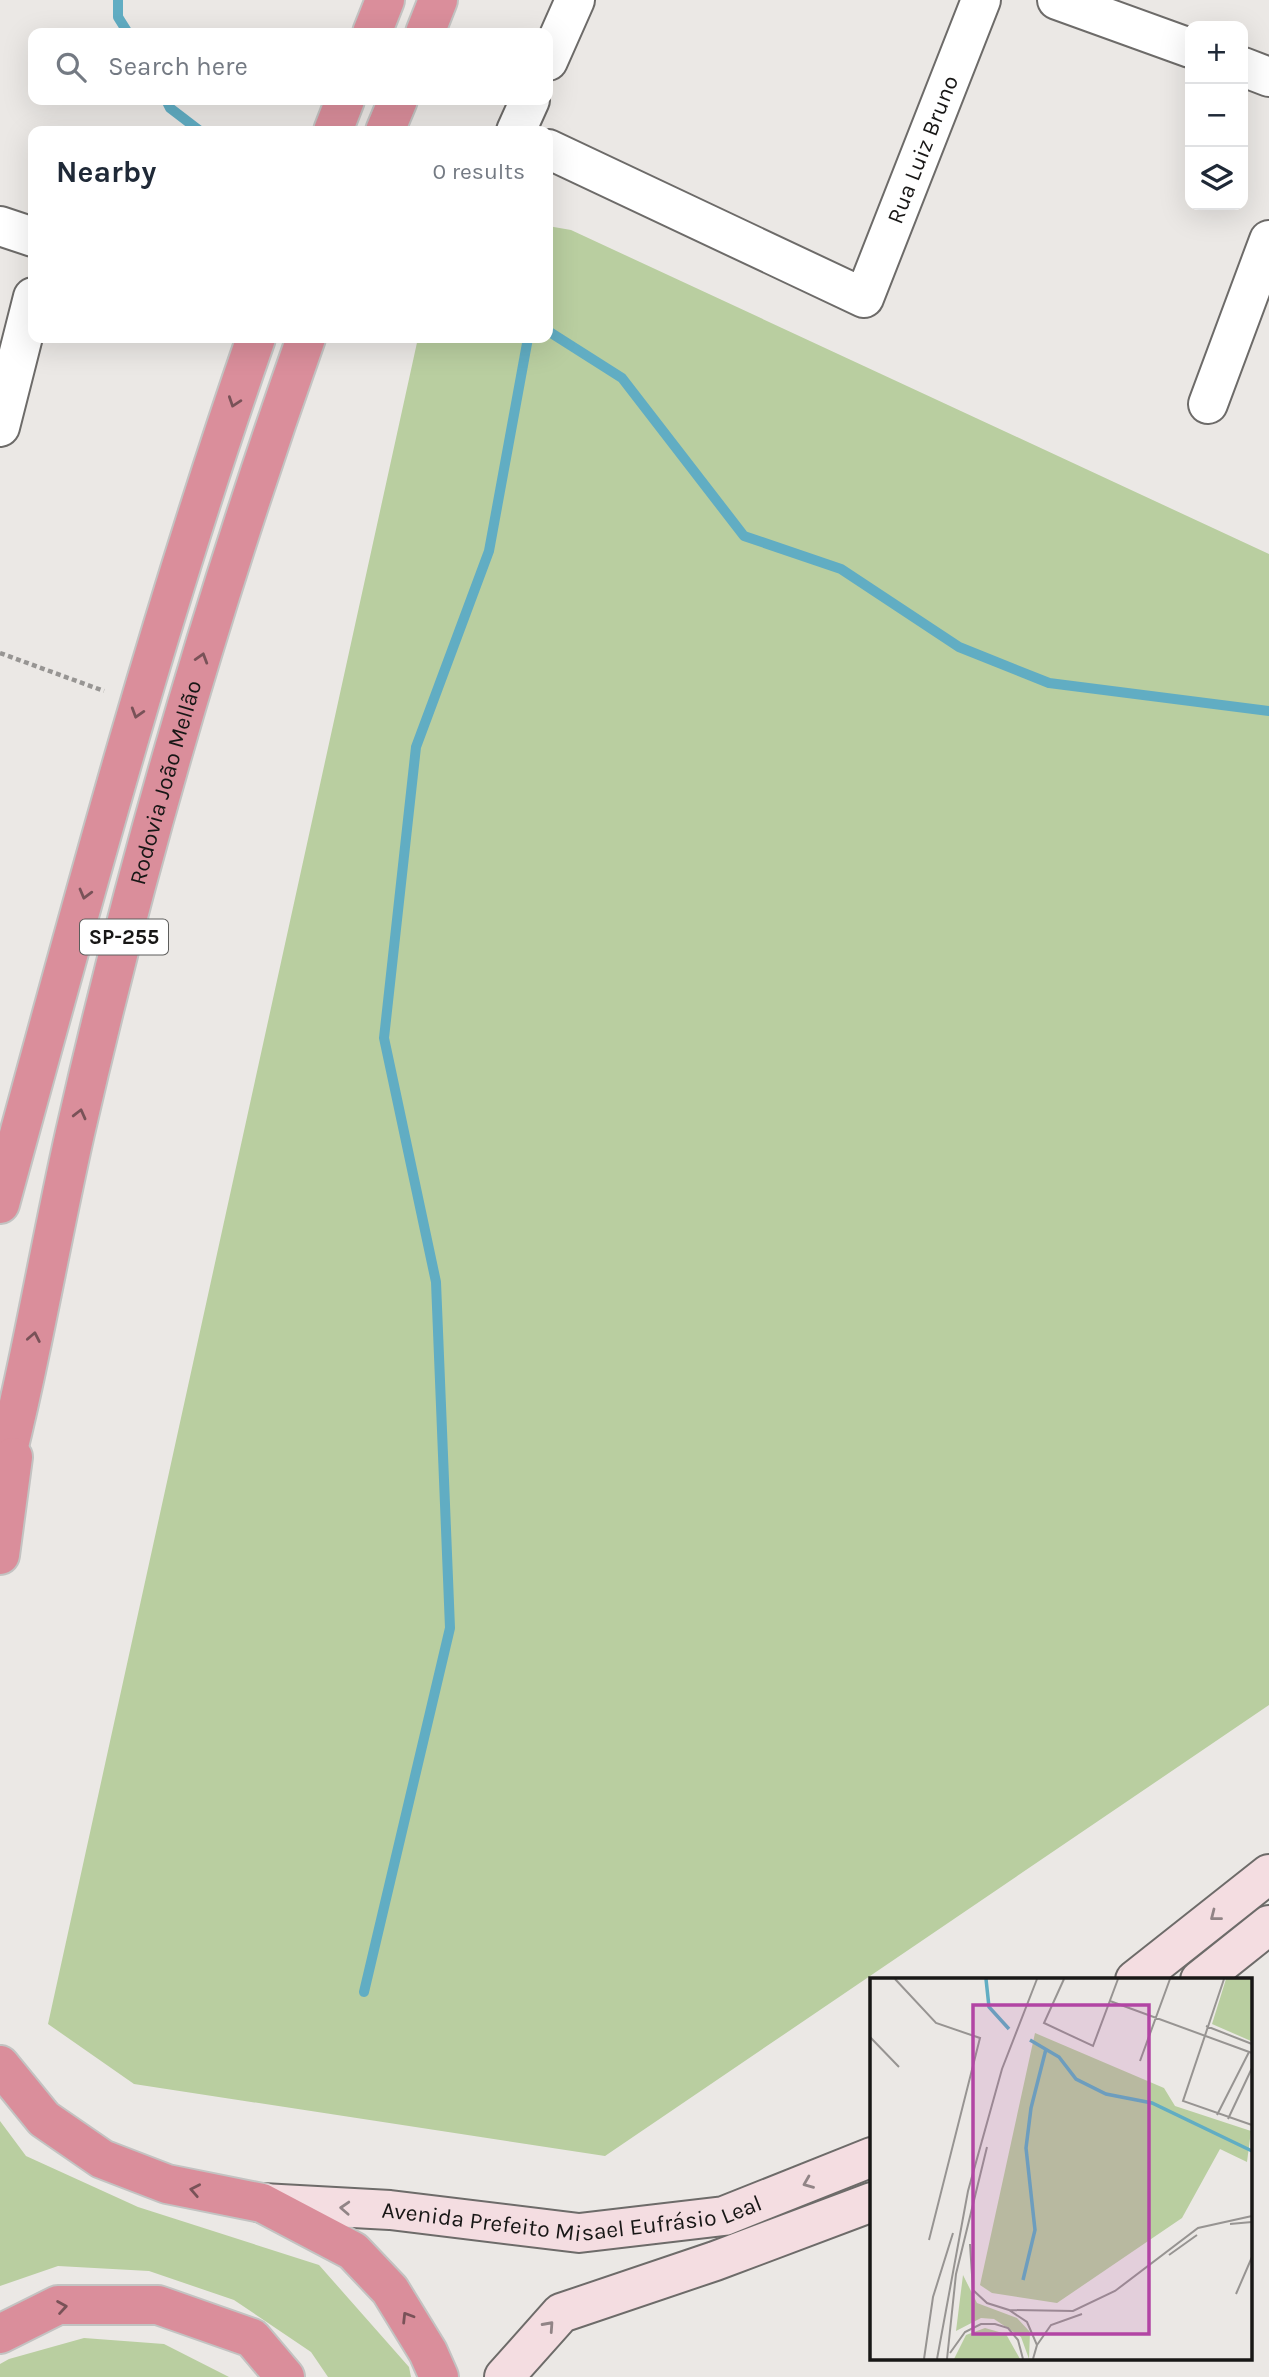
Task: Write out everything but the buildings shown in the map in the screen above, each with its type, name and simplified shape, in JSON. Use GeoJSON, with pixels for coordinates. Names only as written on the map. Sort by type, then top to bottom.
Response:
{"type":"FeatureCollection","features":[{"type":"Feature","properties":{"kind":"highway"},"geometry":{"type":"LineString","coordinates":[[374,28],[385,0]]}},
{"type":"Feature","properties":{"kind":"highway"},"geometry":{"type":"LineString","coordinates":[[427,28],[438,0]]}},
{"type":"Feature","properties":{"kind":"highway"},"geometry":{"type":"LineString","coordinates":[[335,126],[343,105]]}},
{"type":"Feature","properties":{"kind":"highway"},"geometry":{"type":"LineString","coordinates":[[387,126],[396,105]]}},
{"type":"Feature","properties":{"kind":"highway","name":"Rodovia João Mellão"},"geometry":{"type":"LineString","coordinates":[[0,1204],[139,705],[212,464],[254,343]]}},
{"type":"Feature","properties":{"kind":"highway","name":"Rodovia João Mellão"},"geometry":{"type":"LineString","coordinates":[[0,1482],[20,1404],[75,1133],[148,840],[256,478],[304,343]]}},
{"type":"Feature","properties":{"kind":"highway"},"geometry":{"type":"LineString","coordinates":[[0,1555],[20,1404]]}},
{"type":"Feature","properties":{"kind":"highway"},"geometry":{"type":"LineString","coordinates":[[0,2065],[44,2119],[102,2159],[167,2185],[262,2203],[353,2251],[390,2290],[428,2352],[439,2377]]}},
{"type":"Feature","properties":{"kind":"highway"},"geometry":{"type":"LineString","coordinates":[[0,2334],[58,2305],[158,2305],[252,2338],[285,2377]]}},
{"type":"Feature","properties":{"kind":"main road"},"geometry":{"type":"LineString","coordinates":[[1138,1978],[1269,1874]]}},
{"type":"Feature","properties":{"kind":"main road"},"geometry":{"type":"LineString","coordinates":[[1203,1978],[1269,1925]]}},
{"type":"Feature","properties":{"kind":"main road","name":"Avenida Prefeito Misael Eufrásio Leal"},"geometry":{"type":"LineString","coordinates":[[262,2203],[390,2210],[579,2233],[724,2216],[870,2158]]}},
{"type":"Feature","properties":{"kind":"main road","name":"Avenida Prefeito Misael Eufrásio Leal"},"geometry":{"type":"LineString","coordinates":[[504,2377],[561,2313],[715,2261],[870,2203]]}},
{"type":"Feature","properties":{"kind":"street"},"geometry":{"type":"LineString","coordinates":[[553,50],[575,0]]}},
{"type":"Feature","properties":{"kind":"street","name":"Rua Luiz Bruno"},"geometry":{"type":"LineString","coordinates":[[553,151],[864,298],[981,0]]}},
{"type":"Feature","properties":{"kind":"street"},"geometry":{"type":"LineString","coordinates":[[1057,0],[1185,46]]}},
{"type":"Feature","properties":{"kind":"street"},"geometry":{"type":"LineString","coordinates":[[1248,69],[1269,77]]}},
{"type":"Feature","properties":{"kind":"street"},"geometry":{"type":"LineString","coordinates":[[518,126],[528,105]]}},
{"type":"Feature","properties":{"kind":"street"},"geometry":{"type":"LineString","coordinates":[[0,226],[28,235]]}},
{"type":"Feature","properties":{"kind":"street"},"geometry":{"type":"LineString","coordinates":[[1208,404],[1269,240]]}},
{"type":"Feature","properties":{"kind":"street"},"geometry":{"type":"LineString","coordinates":[[0,426],[28,317]]}},
{"type":"Feature","properties":{"kind":"path"},"geometry":{"type":"LineString","coordinates":[[0,653],[139,705]]}},
{"type":"Feature","properties":{"kind":"green space"},"geometry":{"type":"Polygon","coordinates":[[[553,227],[571,230],[1269,554],[1269,1705],[605,2156],[134,2084],[48,2024],[417,343],[553,343],[553,227]]]}},
{"type":"Feature","properties":{"kind":"green space"},"geometry":{"type":"Polygon","coordinates":[[[0,2121],[26,2156],[138,2207],[319,2265],[409,2367],[411,2377],[328,2377],[311,2352],[234,2300],[149,2271],[58,2266],[0,2286],[0,2121]]]}},
{"type":"Feature","properties":{"kind":"green space"},"geometry":{"type":"Polygon","coordinates":[[[84,2338],[164,2344],[229,2377],[0,2377],[0,2364],[9,2359],[84,2338]]]}},
{"type":"Feature","properties":{"kind":"waterway"},"geometry":{"type":"LineString","coordinates":[[118,0],[118,17],[125,28]]}},
{"type":"Feature","properties":{"kind":"waterway"},"geometry":{"type":"LineString","coordinates":[[168,105],[193,126]]}},
{"type":"Feature","properties":{"kind":"waterway"},"geometry":{"type":"LineString","coordinates":[[553,334],[622,378],[744,536],[841,569],[959,647],[1049,683],[1269,711]]}},
{"type":"Feature","properties":{"kind":"waterway"},"geometry":{"type":"LineString","coordinates":[[364,1992],[450,1628],[436,1282],[384,1038],[416,747],[489,551],[527,343]]}}]}
